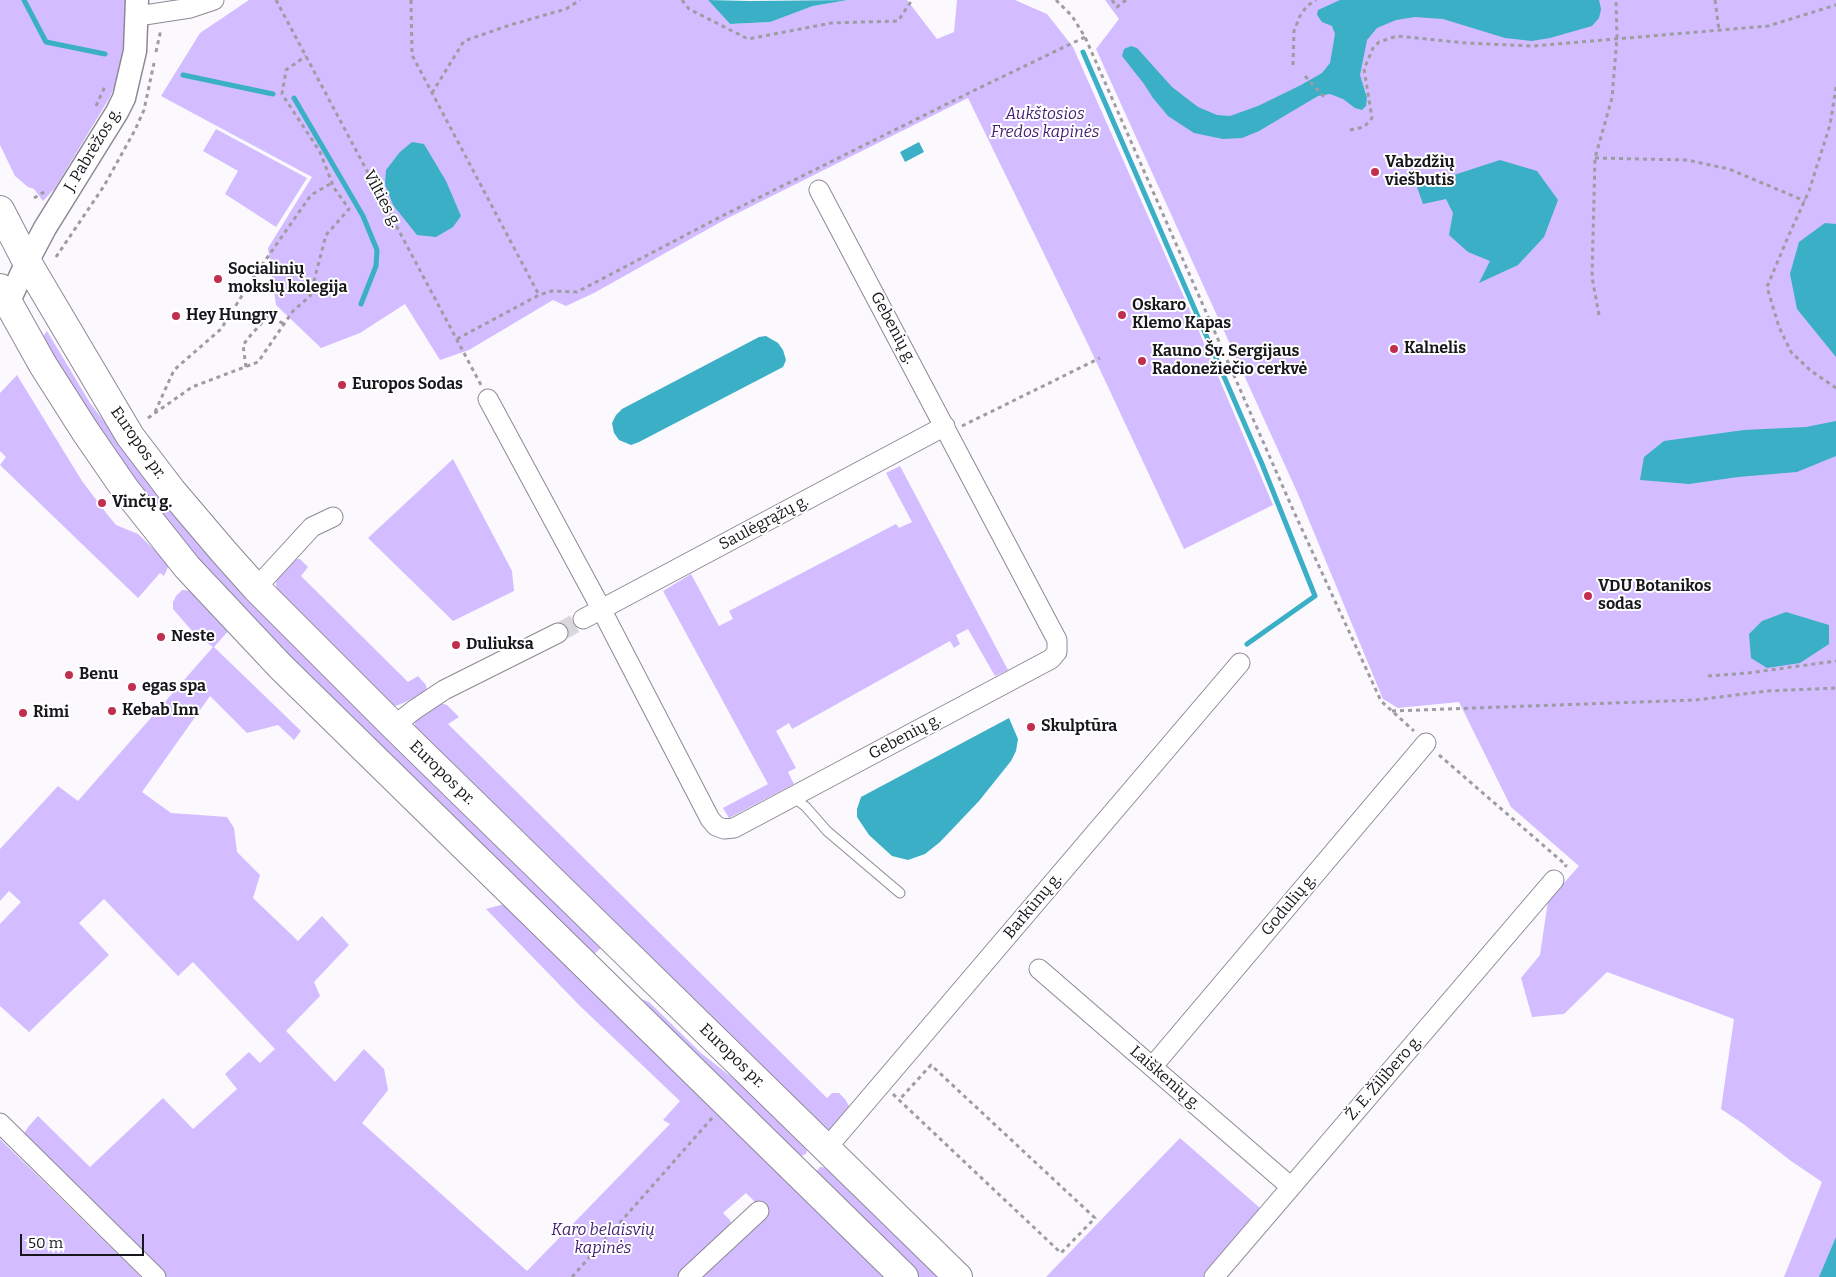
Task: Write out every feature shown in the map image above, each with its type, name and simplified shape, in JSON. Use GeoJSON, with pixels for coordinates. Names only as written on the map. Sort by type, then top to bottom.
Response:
{"type":"FeatureCollection","features":[{"type":"Feature","properties":{"kind":"main road","name":"Europos pr."},"geometry":{"type":"LineString","coordinates":[[0,210],[26,262],[130,436],[172,491],[256,588],[394,726],[958,1277]]}},
{"type":"Feature","properties":{"kind":"main road"},"geometry":{"type":"LineString","coordinates":[[3,302],[84,431],[125,489],[188,568],[280,666],[904,1277]]}},
{"type":"Feature","properties":{"kind":"main road"},"geometry":{"type":"LineString","coordinates":[[618,997],[630,986],[644,982],[659,985]]}},
{"type":"Feature","properties":{"kind":"main road"},"geometry":{"type":"LineString","coordinates":[[800,1175],[826,1149]]}},
{"type":"Feature","properties":{"kind":"street"},"geometry":{"type":"LineString","coordinates":[[137,8],[190,8],[214,0]]}},
{"type":"Feature","properties":{"kind":"street","name":"J. Pabrėžos g."},"geometry":{"type":"LineString","coordinates":[[26,262],[45,228],[118,112],[124,98],[134,51],[137,8]]}},
{"type":"Feature","properties":{"kind":"street","name":"Gebenių g."},"geometry":{"type":"LineString","coordinates":[[488,399],[710,819],[716,826],[724,829],[734,828],[1051,659],[1057,652],[1057,640],[819,190]]}},
{"type":"Feature","properties":{"kind":"street"},"geometry":{"type":"LineString","coordinates":[[3,302],[26,262]]}},
{"type":"Feature","properties":{"kind":"street","name":"Saulėgrąžų g."},"geometry":{"type":"LineString","coordinates":[[582,619],[947,429]]}},
{"type":"Feature","properties":{"kind":"street"},"geometry":{"type":"LineString","coordinates":[[256,588],[312,527],[333,517]]}},
{"type":"Feature","properties":{"kind":"street"},"geometry":{"type":"LineString","coordinates":[[394,726],[444,690],[558,633]]}},
{"type":"Feature","properties":{"kind":"street","name":"Barkūnų g."},"geometry":{"type":"LineString","coordinates":[[826,1149],[1240,663]]}},
{"type":"Feature","properties":{"kind":"street","name":"Godulių g."},"geometry":{"type":"LineString","coordinates":[[1152,1066],[1426,743]]}},
{"type":"Feature","properties":{"kind":"street","name":"Ž. E. Žilibero g."},"geometry":{"type":"LineString","coordinates":[[1214,1277],[1554,880]]}},
{"type":"Feature","properties":{"kind":"street","name":"Laiškenių g."},"geometry":{"type":"LineString","coordinates":[[1039,969],[1291,1187]]}},
{"type":"Feature","properties":{"kind":"street"},"geometry":{"type":"LineString","coordinates":[[0,1123],[156,1277]]}},
{"type":"Feature","properties":{"kind":"street"},"geometry":{"type":"LineString","coordinates":[[688,1277],[759,1211]]}},
{"type":"Feature","properties":{"kind":"lane"},"geometry":{"type":"LineString","coordinates":[[793,797],[806,807],[827,831],[900,892]]}},
{"type":"Feature","properties":{"kind":"path","name":"Vilties g."},"geometry":{"type":"LineString","coordinates":[[276,0],[488,399]]}},
{"type":"Feature","properties":{"kind":"path"},"geometry":{"type":"LineString","coordinates":[[411,0],[412,55],[539,295]]}},
{"type":"Feature","properties":{"kind":"path"},"geometry":{"type":"LineString","coordinates":[[432,93],[464,41],[566,9],[580,0]]}},
{"type":"Feature","properties":{"kind":"path"},"geometry":{"type":"LineString","coordinates":[[682,0],[689,9],[748,39],[831,23],[898,21],[912,0]]}},
{"type":"Feature","properties":{"kind":"path"},"geometry":{"type":"LineString","coordinates":[[1056,0],[1072,16],[1085,37],[1332,596],[1381,701],[1426,743],[1566,865],[1554,880]]}},
{"type":"Feature","properties":{"kind":"path"},"geometry":{"type":"LineString","coordinates":[[1112,0],[1117,7],[1126,0]]}},
{"type":"Feature","properties":{"kind":"path"},"geometry":{"type":"LineString","coordinates":[[1293,64],[1294,31],[1307,6],[1316,0]]}},
{"type":"Feature","properties":{"kind":"path"},"geometry":{"type":"LineString","coordinates":[[1599,315],[1592,277],[1595,158],[1612,98],[1617,38],[1616,0]]}},
{"type":"Feature","properties":{"kind":"path"},"geometry":{"type":"LineString","coordinates":[[1715,0],[1718,30]]}},
{"type":"Feature","properties":{"kind":"path"},"geometry":{"type":"LineString","coordinates":[[1350,130],[1364,127],[1372,118],[1364,69],[1373,48],[1379,42],[1397,36],[1466,43],[1533,46],[1768,26],[1836,5]]}},
{"type":"Feature","properties":{"kind":"path"},"geometry":{"type":"LineString","coordinates":[[457,339],[539,295],[552,291],[577,292],[722,216],[1085,37]]}},
{"type":"Feature","properties":{"kind":"path"},"geometry":{"type":"LineString","coordinates":[[148,418],[192,387],[258,362],[293,311],[310,296],[326,235],[348,209],[332,182],[320,152],[282,94],[286,70],[306,56]]}},
{"type":"Feature","properties":{"kind":"path"},"geometry":{"type":"LineString","coordinates":[[1305,76],[1326,99]]}},
{"type":"Feature","properties":{"kind":"path"},"geometry":{"type":"LineString","coordinates":[[92,114],[107,80]]}},
{"type":"Feature","properties":{"kind":"path"},"geometry":{"type":"LineString","coordinates":[[1836,87],[1830,125],[1809,191],[1767,287],[1779,327],[1791,352],[1811,371],[1836,388]]}},
{"type":"Feature","properties":{"kind":"path"},"geometry":{"type":"LineString","coordinates":[[1595,158],[1687,160],[1729,169],[1804,201]]}},
{"type":"Feature","properties":{"kind":"path"},"geometry":{"type":"LineString","coordinates":[[155,413],[174,370],[221,329],[255,275],[311,194],[332,182]]}},
{"type":"Feature","properties":{"kind":"path"},"geometry":{"type":"LineString","coordinates":[[34,198],[47,189]]}},
{"type":"Feature","properties":{"kind":"path"},"geometry":{"type":"LineString","coordinates":[[246,367],[243,345],[266,318],[273,318],[284,325]]}},
{"type":"Feature","properties":{"kind":"path"},"geometry":{"type":"LineString","coordinates":[[947,429],[1100,358]]}},
{"type":"Feature","properties":{"kind":"path"},"geometry":{"type":"LineString","coordinates":[[1708,676],[1748,674],[1836,661]]}},
{"type":"Feature","properties":{"kind":"path"},"geometry":{"type":"LineString","coordinates":[[1391,711],[1695,700],[1767,691],[1836,688]]}},
{"type":"Feature","properties":{"kind":"path"},"geometry":{"type":"LineString","coordinates":[[881,1083],[899,1100],[1062,1253],[1094,1218],[931,1065],[899,1100]]}},
{"type":"Feature","properties":{"kind":"path"},"geometry":{"type":"LineString","coordinates":[[572,1277],[726,1103]]}},
{"type":"Feature","properties":{"kind":"green space"},"geometry":{"type":"Polygon","coordinates":[[[0,0],[126,0],[121,66],[117,81],[110,97],[55,188],[43,201],[34,189],[28,187],[15,176],[0,145],[0,0]]]}},
{"type":"Feature","properties":{"kind":"green space","name":"Aukštosios Fredos kapinės"},"geometry":{"type":"Polygon","coordinates":[[[249,0],[708,0],[730,24],[769,22],[813,6],[848,0],[907,0],[937,39],[954,32],[957,0],[1015,0],[1047,14],[1073,47],[1195,322],[1273,505],[1184,549],[1086,340],[968,98],[726,219],[594,293],[566,306],[553,300],[469,350],[440,360],[405,304],[360,333],[321,348],[276,305],[268,248],[312,177],[161,96],[200,33],[249,0]]]}},
{"type":"Feature","properties":{"kind":"green space","name":"VDU Botanikos sodas"},"geometry":{"type":"Polygon","coordinates":[[[1105,0],[1836,0],[1836,1277],[1784,1277],[1822,1182],[1721,1109],[1734,1019],[1607,972],[1564,1014],[1532,1017],[1521,978],[1540,955],[1548,901],[1579,866],[1511,807],[1459,702],[1398,708],[1383,699],[1298,494],[1096,49],[1119,19],[1105,0]]]}},
{"type":"Feature","properties":{"kind":"green space"},"geometry":{"type":"Polygon","coordinates":[[[216,129],[307,178],[276,227],[225,194],[238,171],[203,151],[216,129]]]}},
{"type":"Feature","properties":{"kind":"green space"},"geometry":{"type":"Polygon","coordinates":[[[47,331],[90,403],[119,441],[604,945],[591,957],[240,612],[114,452],[42,338],[47,331]]]}},
{"type":"Feature","properties":{"kind":"green space"},"geometry":{"type":"Polygon","coordinates":[[[17,375],[82,481],[107,514],[116,525],[138,534],[169,565],[164,576],[160,573],[138,598],[0,465],[6,457],[0,451],[0,393],[17,375]]]}},
{"type":"Feature","properties":{"kind":"green space"},"geometry":{"type":"Polygon","coordinates":[[[453,459],[512,571],[514,591],[453,621],[368,538],[453,459]]]}},
{"type":"Feature","properties":{"kind":"green space"},"geometry":{"type":"Polygon","coordinates":[[[900,466],[1008,670],[995,676],[968,629],[956,635],[960,644],[954,648],[950,641],[792,729],[789,723],[776,731],[796,768],[788,772],[794,784],[729,818],[723,808],[768,784],[663,591],[691,574],[719,626],[733,619],[729,611],[896,524],[899,528],[912,522],[886,473],[900,466]]]}},
{"type":"Feature","properties":{"kind":"green space"},"geometry":{"type":"Polygon","coordinates":[[[294,559],[300,559],[308,567],[301,576],[408,682],[418,676],[426,685],[427,690],[423,694],[396,706],[388,704],[277,596],[276,581],[294,559]]]}},
{"type":"Feature","properties":{"kind":"green space","name":"Karo belaisvių kapinės"},"geometry":{"type":"Polygon","coordinates":[[[182,590],[194,591],[230,629],[214,647],[301,731],[294,740],[278,725],[247,733],[210,696],[142,792],[171,813],[227,817],[234,828],[237,852],[260,875],[253,898],[298,941],[322,916],[349,945],[314,982],[320,996],[286,1031],[335,1082],[364,1049],[384,1069],[388,1090],[362,1123],[527,1271],[670,1124],[663,1120],[680,1101],[580,1006],[486,909],[508,903],[888,1277],[701,1277],[768,1215],[746,1193],[723,1213],[730,1220],[732,1227],[679,1277],[165,1277],[22,1137],[38,1116],[90,1167],[163,1098],[193,1129],[237,1089],[225,1074],[249,1052],[260,1063],[275,1049],[193,962],[178,976],[104,899],[79,923],[109,955],[29,1032],[0,1006],[0,924],[21,902],[9,891],[0,901],[0,849],[58,786],[78,801],[213,647],[193,632],[173,609],[173,602],[182,590]]]}},
{"type":"Feature","properties":{"kind":"green space"},"geometry":{"type":"Polygon","coordinates":[[[440,703],[447,705],[459,717],[448,724],[827,1098],[832,1093],[839,1093],[845,1099],[849,1106],[848,1114],[837,1126],[828,1130],[821,1128],[414,727],[416,720],[440,703]]]}},
{"type":"Feature","properties":{"kind":"green space"},"geometry":{"type":"Polygon","coordinates":[[[641,999],[649,1002],[701,1053],[767,1105],[808,1145],[806,1154],[798,1157],[640,1001],[641,999]]]}},
{"type":"Feature","properties":{"kind":"green space"},"geometry":{"type":"Polygon","coordinates":[[[1180,1138],[1268,1215],[1214,1277],[1046,1277],[1180,1138]]]}},
{"type":"Feature","properties":{"kind":"green space"},"geometry":{"type":"Polygon","coordinates":[[[0,1139],[141,1277],[0,1277],[0,1139]]]}},
{"type":"Feature","properties":{"kind":"green space"},"geometry":{"type":"Polygon","coordinates":[[[820,1167],[830,1168],[942,1277],[917,1277],[816,1172],[820,1167]]]}},
{"type":"Feature","properties":{"kind":"water"},"geometry":{"type":"Polygon","coordinates":[[[708,0],[848,0],[813,6],[770,22],[730,24],[708,0]]]}},
{"type":"Feature","properties":{"kind":"water"},"geometry":{"type":"Polygon","coordinates":[[[1340,0],[1599,0],[1601,9],[1599,18],[1592,26],[1532,41],[1505,38],[1443,19],[1415,17],[1396,20],[1377,28],[1367,40],[1360,75],[1367,98],[1366,106],[1362,110],[1330,94],[1318,96],[1259,131],[1242,138],[1223,139],[1194,133],[1168,116],[1122,56],[1124,49],[1131,46],[1137,48],[1172,87],[1198,107],[1217,115],[1230,116],[1258,106],[1322,73],[1330,63],[1335,34],[1332,26],[1322,22],[1317,15],[1318,10],[1340,0]]]}},
{"type":"Feature","properties":{"kind":"water"},"geometry":{"type":"Polygon","coordinates":[[[412,142],[424,144],[446,181],[461,216],[453,227],[436,237],[417,235],[393,205],[385,184],[386,170],[400,152],[412,142]]]}},
{"type":"Feature","properties":{"kind":"water"},"geometry":{"type":"Polygon","coordinates":[[[919,142],[924,152],[905,162],[900,152],[919,142]]]}},
{"type":"Feature","properties":{"kind":"water"},"geometry":{"type":"Polygon","coordinates":[[[1500,160],[1537,171],[1558,200],[1544,237],[1518,265],[1479,283],[1490,261],[1468,252],[1449,235],[1453,213],[1446,199],[1423,204],[1417,187],[1500,160]]]}},
{"type":"Feature","properties":{"kind":"water"},"geometry":{"type":"Polygon","coordinates":[[[1825,223],[1836,224],[1836,357],[1797,309],[1790,274],[1799,242],[1825,223]]]}},
{"type":"Feature","properties":{"kind":"water"},"geometry":{"type":"Polygon","coordinates":[[[766,336],[778,343],[783,350],[786,360],[783,367],[639,442],[631,445],[619,440],[614,433],[612,423],[622,409],[759,337],[766,336]]]}},
{"type":"Feature","properties":{"kind":"water"},"geometry":{"type":"Polygon","coordinates":[[[1836,421],[1836,456],[1797,472],[1738,477],[1689,484],[1640,480],[1644,457],[1664,441],[1744,430],[1806,427],[1836,421]]]}},
{"type":"Feature","properties":{"kind":"water"},"geometry":{"type":"Polygon","coordinates":[[[1786,612],[1829,625],[1829,644],[1800,663],[1767,668],[1751,658],[1749,634],[1762,621],[1786,612]]]}},
{"type":"Feature","properties":{"kind":"water"},"geometry":{"type":"Polygon","coordinates":[[[1009,718],[1018,739],[1016,751],[1011,761],[979,801],[940,842],[925,854],[908,860],[892,856],[869,835],[857,817],[857,809],[861,797],[1009,718]]]}},
{"type":"Feature","properties":{"kind":"water"},"geometry":{"type":"Polygon","coordinates":[[[1836,1237],[1836,1277],[1819,1277],[1836,1237]]]}},
{"type":"Feature","properties":{"kind":"waterway"},"geometry":{"type":"LineString","coordinates":[[24,0],[46,42],[105,54]]}},
{"type":"Feature","properties":{"kind":"waterway"},"geometry":{"type":"LineString","coordinates":[[1083,52],[1262,464],[1315,596],[1247,644]]}},
{"type":"Feature","properties":{"kind":"waterway"},"geometry":{"type":"LineString","coordinates":[[183,75],[273,94]]}},
{"type":"Feature","properties":{"kind":"waterway"},"geometry":{"type":"LineString","coordinates":[[294,98],[363,216],[377,250],[376,266],[361,304]]}},
{"type":"Feature","properties":{"kind":"tunnel"},"geometry":{"type":"LineString","coordinates":[[558,633],[583,619]]}},
{"type":"Feature","properties":{"kind":"place","name":"Vabzdžių viešbutis"},"geometry":{"type":"Point","coordinates":[1375,172]}},
{"type":"Feature","properties":{"kind":"place","name":"Socialinių mokslų kolegija"},"geometry":{"type":"Point","coordinates":[218,279]}},
{"type":"Feature","properties":{"kind":"place","name":"Oskaro Klemo Kapas"},"geometry":{"type":"Point","coordinates":[1122,315]}},
{"type":"Feature","properties":{"kind":"place","name":"Hey Hungry"},"geometry":{"type":"Point","coordinates":[176,316]}},
{"type":"Feature","properties":{"kind":"place","name":"Kalnelis"},"geometry":{"type":"Point","coordinates":[1394,349]}},
{"type":"Feature","properties":{"kind":"place","name":"Kauno Šv. Sergijaus Radonežiečio cerkvė"},"geometry":{"type":"Point","coordinates":[1142,361]}},
{"type":"Feature","properties":{"kind":"place","name":"Europos Sodas"},"geometry":{"type":"Point","coordinates":[342,385]}},
{"type":"Feature","properties":{"kind":"place","name":"Vinčų g."},"geometry":{"type":"Point","coordinates":[102,503]}},
{"type":"Feature","properties":{"kind":"place","name":"VDU Botanikos sodas"},"geometry":{"type":"Point","coordinates":[1588,596]}},
{"type":"Feature","properties":{"kind":"place","name":"Neste"},"geometry":{"type":"Point","coordinates":[161,637]}},
{"type":"Feature","properties":{"kind":"place","name":"Duliuksa"},"geometry":{"type":"Point","coordinates":[456,645]}},
{"type":"Feature","properties":{"kind":"place","name":"Benu"},"geometry":{"type":"Point","coordinates":[69,675]}},
{"type":"Feature","properties":{"kind":"place","name":"egas spa"},"geometry":{"type":"Point","coordinates":[132,687]}},
{"type":"Feature","properties":{"kind":"place","name":"Kebab Inn"},"geometry":{"type":"Point","coordinates":[112,711]}},
{"type":"Feature","properties":{"kind":"place","name":"Rimi"},"geometry":{"type":"Point","coordinates":[23,713]}},
{"type":"Feature","properties":{"kind":"place","name":"Skulptūra"},"geometry":{"type":"Point","coordinates":[1031,727]}}]}
